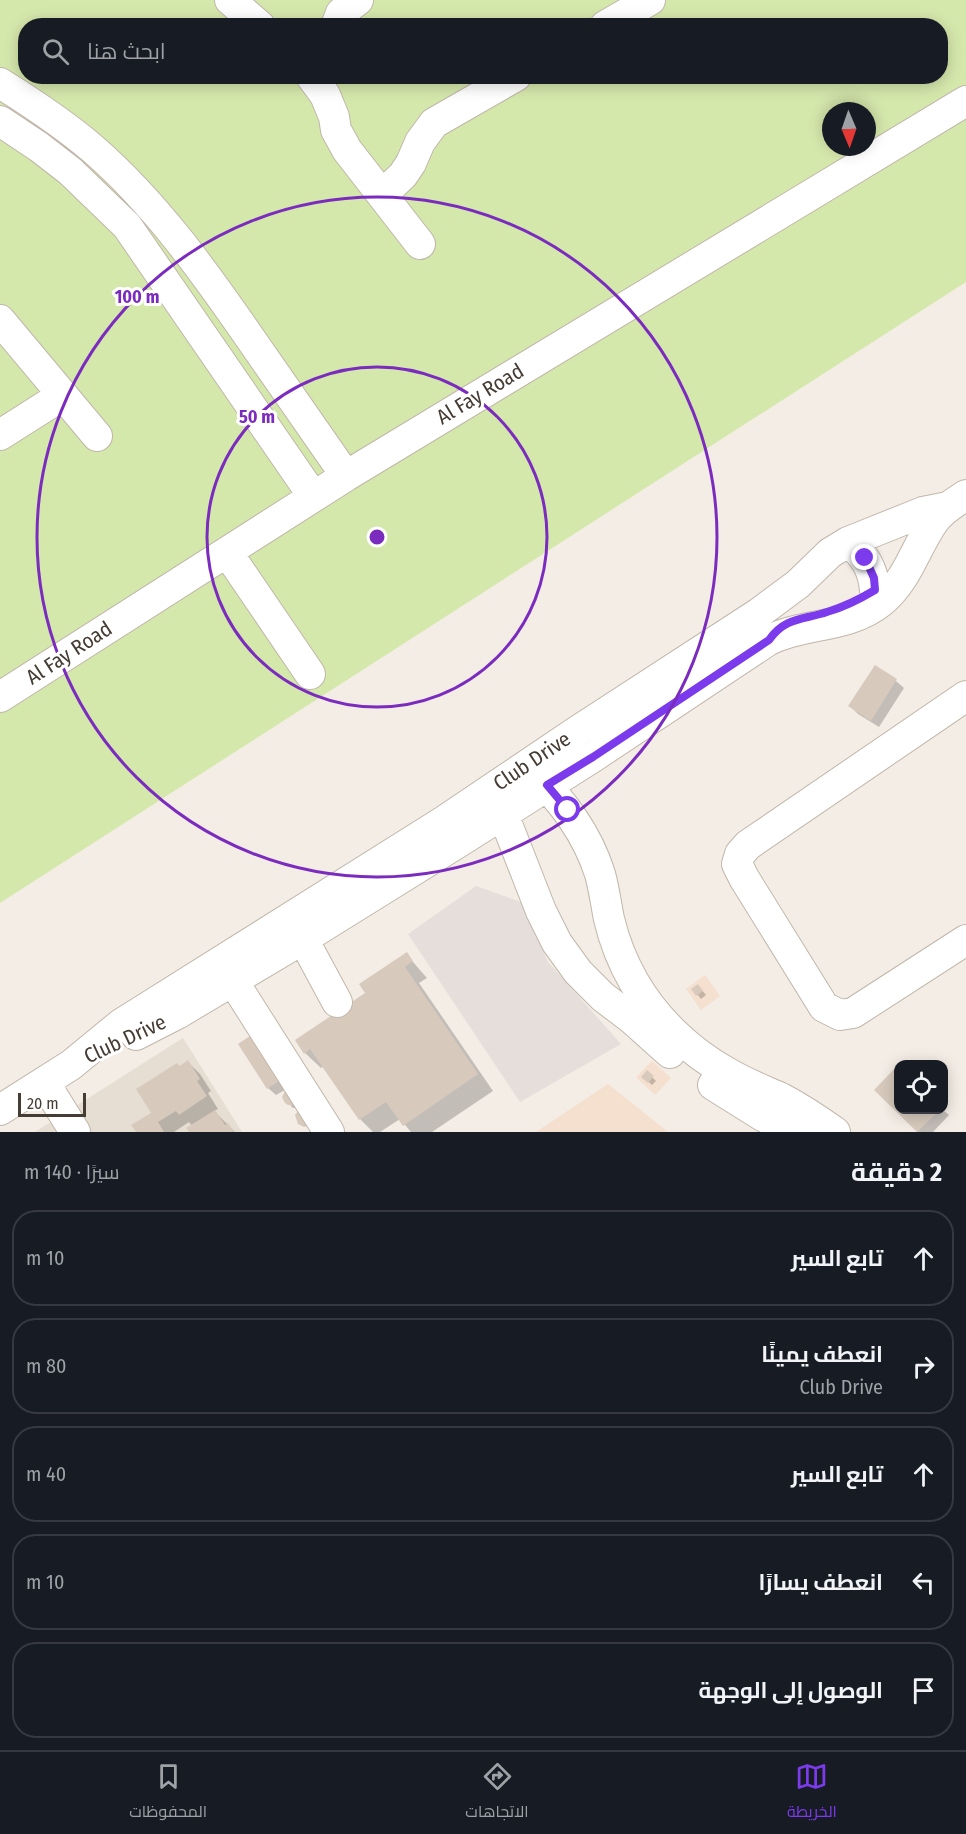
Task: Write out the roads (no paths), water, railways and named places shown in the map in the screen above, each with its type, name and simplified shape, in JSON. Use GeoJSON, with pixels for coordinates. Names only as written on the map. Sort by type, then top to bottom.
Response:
{"type":"FeatureCollection","features":[{"type":"Feature","properties":{"kind":"street"},"geometry":{"type":"LineString","coordinates":[[230,0],[251,18]]}},
{"type":"Feature","properties":{"kind":"street"},"geometry":{"type":"LineString","coordinates":[[339,18],[341,13],[358,0]]}},
{"type":"Feature","properties":{"kind":"street"},"geometry":{"type":"LineString","coordinates":[[619,18],[650,0]]}},
{"type":"Feature","properties":{"kind":"street"},"geometry":{"type":"LineString","coordinates":[[0,83],[93,149],[159,217],[214,287],[346,476]]}},
{"type":"Feature","properties":{"kind":"street"},"geometry":{"type":"LineString","coordinates":[[320,84],[330,106],[340,141],[420,244]]}},
{"type":"Feature","properties":{"kind":"street"},"geometry":{"type":"LineString","coordinates":[[382,195],[403,175],[420,141],[434,123],[502,84]]}},
{"type":"Feature","properties":{"kind":"street","name":"Al Fay Road"},"geometry":{"type":"LineString","coordinates":[[0,697],[313,496],[966,101]]}},
{"type":"Feature","properties":{"kind":"street"},"geometry":{"type":"LineString","coordinates":[[0,121],[70,171],[127,226],[313,496]]}},
{"type":"Feature","properties":{"kind":"street"},"geometry":{"type":"LineString","coordinates":[[0,320],[97,436]]}},
{"type":"Feature","properties":{"kind":"street"},"geometry":{"type":"LineString","coordinates":[[0,435],[63,395]]}},
{"type":"Feature","properties":{"kind":"street","name":"Club Drive"},"geometry":{"type":"LineString","coordinates":[[536,776],[593,757],[784,632],[841,622],[880,602],[896,588],[935,520],[957,501]]}},
{"type":"Feature","properties":{"kind":"street","name":"Club Drive"},"geometry":{"type":"LineString","coordinates":[[71,1065],[142,1033],[177,1014],[303,939],[536,776],[779,600],[830,553],[848,542],[957,501]]}},
{"type":"Feature","properties":{"kind":"street"},"geometry":{"type":"LineString","coordinates":[[769,640],[779,627],[786,623],[844,606],[875,590],[895,573],[926,536]]}},
{"type":"Feature","properties":{"kind":"street"},"geometry":{"type":"LineString","coordinates":[[848,542],[865,558],[874,578],[875,590]]}},
{"type":"Feature","properties":{"kind":"street"},"geometry":{"type":"LineString","coordinates":[[227,552],[310,674]]}},
{"type":"Feature","properties":{"kind":"street"},"geometry":{"type":"LineString","coordinates":[[966,696],[748,845],[740,854],[737,864],[824,1007],[840,1015],[853,1013],[966,940]]}},
{"type":"Feature","properties":{"kind":"street"},"geometry":{"type":"LineString","coordinates":[[536,776],[568,810],[581,831],[600,876],[610,921],[624,962],[640,992],[662,1020],[702,1056],[726,1072],[810,1114],[835,1132]]}},
{"type":"Feature","properties":{"kind":"street"},"geometry":{"type":"LineString","coordinates":[[498,801],[541,911],[557,943],[578,972],[603,997],[632,1019],[680,1062],[734,1099],[792,1132]]}},
{"type":"Feature","properties":{"kind":"street","name":"Club Drive"},"geometry":{"type":"LineString","coordinates":[[71,1065],[121,1024],[444,821],[498,801]]}},
{"type":"Feature","properties":{"kind":"street"},"geometry":{"type":"LineString","coordinates":[[303,939],[337,1002]]}},
{"type":"Feature","properties":{"kind":"street"},"geometry":{"type":"LineString","coordinates":[[233,981],[329,1132]]}},
{"type":"Feature","properties":{"kind":"street"},"geometry":{"type":"LineString","coordinates":[[0,1110],[71,1065]]}},
{"type":"Feature","properties":{"kind":"street"},"geometry":{"type":"LineString","coordinates":[[44,1082],[75,1132]]}},
{"type":"Feature","properties":{"kind":"street"},"geometry":{"type":"LineString","coordinates":[[823,1132],[828,1132]]}}]}
